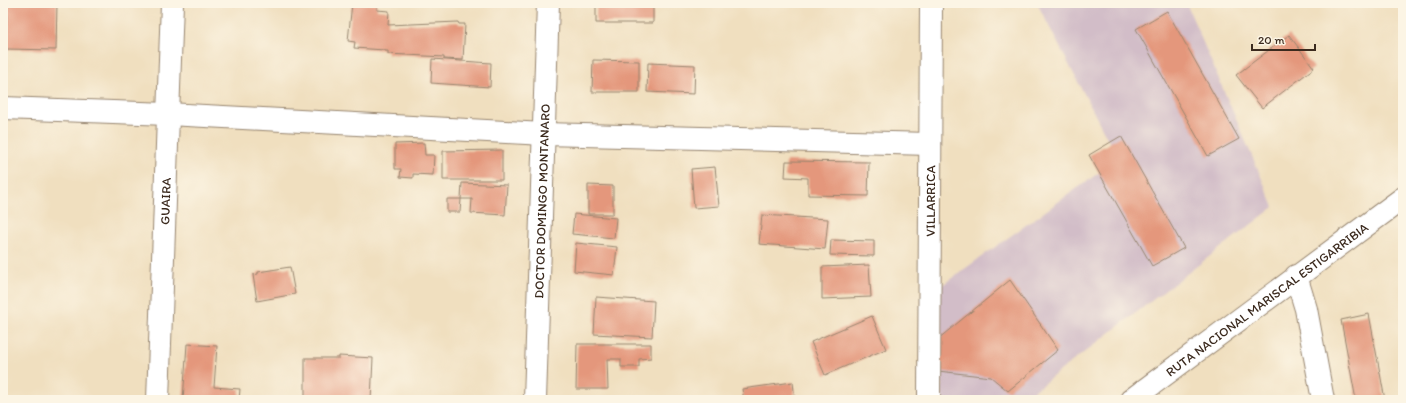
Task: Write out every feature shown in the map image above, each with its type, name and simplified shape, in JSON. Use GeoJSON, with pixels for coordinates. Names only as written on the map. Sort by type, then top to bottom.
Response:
{"type":"FeatureCollection","features":[{"type":"Feature","properties":{"kind":"street","name":"GUAIRA"},"geometry":{"type":"LineString","coordinates":[[158,400],[172,3]]}},
{"type":"Feature","properties":{"kind":"street","name":"DOCTOR DOMINGO MONTANARO"},"geometry":{"type":"LineString","coordinates":[[535,400],[548,3]]}},
{"type":"Feature","properties":{"kind":"street","name":"VILLARRICA"},"geometry":{"type":"LineString","coordinates":[[929,400],[931,3]]}},
{"type":"Feature","properties":{"kind":"street"},"geometry":{"type":"LineString","coordinates":[[3,108],[168,114],[544,134],[930,144]]}},
{"type":"Feature","properties":{"kind":"street","name":"RUTA NACIONAL MARISCAL ESTIGARRIBIA"},"geometry":{"type":"LineString","coordinates":[[1131,400],[1403,198]]}},
{"type":"Feature","properties":{"kind":"street"},"geometry":{"type":"LineString","coordinates":[[1296,276],[1306,309],[1323,400]]}},
{"type":"Feature","properties":{"kind":"shaded area"},"geometry":{"type":"Polygon","coordinates":[[[1037,3],[1186,3],[1274,207],[1022,400],[942,400],[938,288],[1118,159],[1037,3]]]}},
{"type":"Feature","properties":{"kind":"building"},"geometry":{"type":"Polygon","coordinates":[[[7,3],[57,3],[56,50],[6,49],[7,3]]]}},
{"type":"Feature","properties":{"kind":"building"},"geometry":{"type":"Polygon","coordinates":[[[352,3],[377,4],[377,10],[389,11],[388,25],[458,22],[459,24],[465,24],[463,60],[444,59],[444,57],[388,54],[388,51],[385,50],[354,48],[355,42],[348,41],[352,3]]]}},
{"type":"Feature","properties":{"kind":"building"},"geometry":{"type":"Polygon","coordinates":[[[596,3],[653,3],[653,23],[596,23],[596,3]]]}},
{"type":"Feature","properties":{"kind":"building"},"geometry":{"type":"Polygon","coordinates":[[[1167,11],[1239,139],[1208,156],[1136,29],[1167,11]]]}},
{"type":"Feature","properties":{"kind":"building"},"geometry":{"type":"Polygon","coordinates":[[[1289,35],[1314,68],[1262,108],[1236,75],[1289,35]]]}},
{"type":"Feature","properties":{"kind":"building"},"geometry":{"type":"Polygon","coordinates":[[[432,59],[491,63],[490,87],[431,83],[432,59]]]}},
{"type":"Feature","properties":{"kind":"building"},"geometry":{"type":"Polygon","coordinates":[[[593,60],[639,61],[639,92],[592,92],[593,60]]]}},
{"type":"Feature","properties":{"kind":"building"},"geometry":{"type":"Polygon","coordinates":[[[648,63],[695,65],[694,94],[647,92],[648,63]]]}},
{"type":"Feature","properties":{"kind":"building"},"geometry":{"type":"Polygon","coordinates":[[[1121,136],[1184,248],[1152,266],[1089,155],[1121,136]]]}},
{"type":"Feature","properties":{"kind":"building"},"geometry":{"type":"Polygon","coordinates":[[[424,143],[425,155],[434,155],[433,175],[413,174],[413,178],[400,177],[401,169],[395,169],[395,144],[424,143]]]}},
{"type":"Feature","properties":{"kind":"building"},"geometry":{"type":"Polygon","coordinates":[[[502,150],[502,180],[443,180],[443,151],[502,150]]]}},
{"type":"Feature","properties":{"kind":"building"},"geometry":{"type":"Polygon","coordinates":[[[786,161],[869,162],[868,196],[808,195],[808,178],[785,177],[786,161]]]}},
{"type":"Feature","properties":{"kind":"building"},"geometry":{"type":"Polygon","coordinates":[[[715,167],[719,206],[694,208],[691,169],[715,167]]]}},
{"type":"Feature","properties":{"kind":"building"},"geometry":{"type":"Polygon","coordinates":[[[462,183],[507,185],[505,215],[471,213],[472,199],[461,199],[462,183]]]}},
{"type":"Feature","properties":{"kind":"building"},"geometry":{"type":"Polygon","coordinates":[[[588,185],[613,186],[613,214],[588,214],[588,185]]]}},
{"type":"Feature","properties":{"kind":"building"},"geometry":{"type":"Polygon","coordinates":[[[447,199],[461,199],[460,212],[447,212],[447,199]]]}},
{"type":"Feature","properties":{"kind":"building"},"geometry":{"type":"Polygon","coordinates":[[[574,214],[616,218],[614,238],[572,234],[574,214]]]}},
{"type":"Feature","properties":{"kind":"building"},"geometry":{"type":"Polygon","coordinates":[[[762,215],[828,219],[825,249],[759,244],[762,215]]]}},
{"type":"Feature","properties":{"kind":"building"},"geometry":{"type":"Polygon","coordinates":[[[831,240],[874,241],[874,256],[830,255],[831,240]]]}},
{"type":"Feature","properties":{"kind":"building"},"geometry":{"type":"Polygon","coordinates":[[[576,243],[617,247],[614,275],[574,271],[576,243]]]}},
{"type":"Feature","properties":{"kind":"building"},"geometry":{"type":"Polygon","coordinates":[[[869,265],[871,297],[822,299],[822,267],[869,265]]]}},
{"type":"Feature","properties":{"kind":"building"},"geometry":{"type":"Polygon","coordinates":[[[290,267],[295,294],[257,301],[253,275],[258,274],[258,272],[290,267]]]}},
{"type":"Feature","properties":{"kind":"building"},"geometry":{"type":"Polygon","coordinates":[[[1010,280],[1058,350],[1008,391],[991,377],[938,371],[938,339],[1010,280]]]}},
{"type":"Feature","properties":{"kind":"building"},"geometry":{"type":"Polygon","coordinates":[[[596,297],[654,301],[652,337],[594,334],[596,297]]]}},
{"type":"Feature","properties":{"kind":"building"},"geometry":{"type":"Polygon","coordinates":[[[1369,314],[1385,400],[1356,400],[1341,320],[1369,314]]]}},
{"type":"Feature","properties":{"kind":"building"},"geometry":{"type":"Polygon","coordinates":[[[872,316],[886,349],[825,375],[811,342],[872,316]]]}},
{"type":"Feature","properties":{"kind":"building"},"geometry":{"type":"Polygon","coordinates":[[[187,344],[217,346],[214,387],[240,389],[239,400],[183,400],[187,344]]]}},
{"type":"Feature","properties":{"kind":"building"},"geometry":{"type":"Polygon","coordinates":[[[577,344],[651,344],[651,358],[639,359],[639,367],[621,367],[621,359],[607,359],[608,389],[576,389],[577,344]]]}},
{"type":"Feature","properties":{"kind":"building"},"geometry":{"type":"Polygon","coordinates":[[[339,356],[373,358],[371,400],[305,400],[305,358],[339,358],[339,356]]]}},
{"type":"Feature","properties":{"kind":"building"},"geometry":{"type":"Polygon","coordinates":[[[793,382],[795,400],[744,400],[742,389],[793,382]]]}}]}
